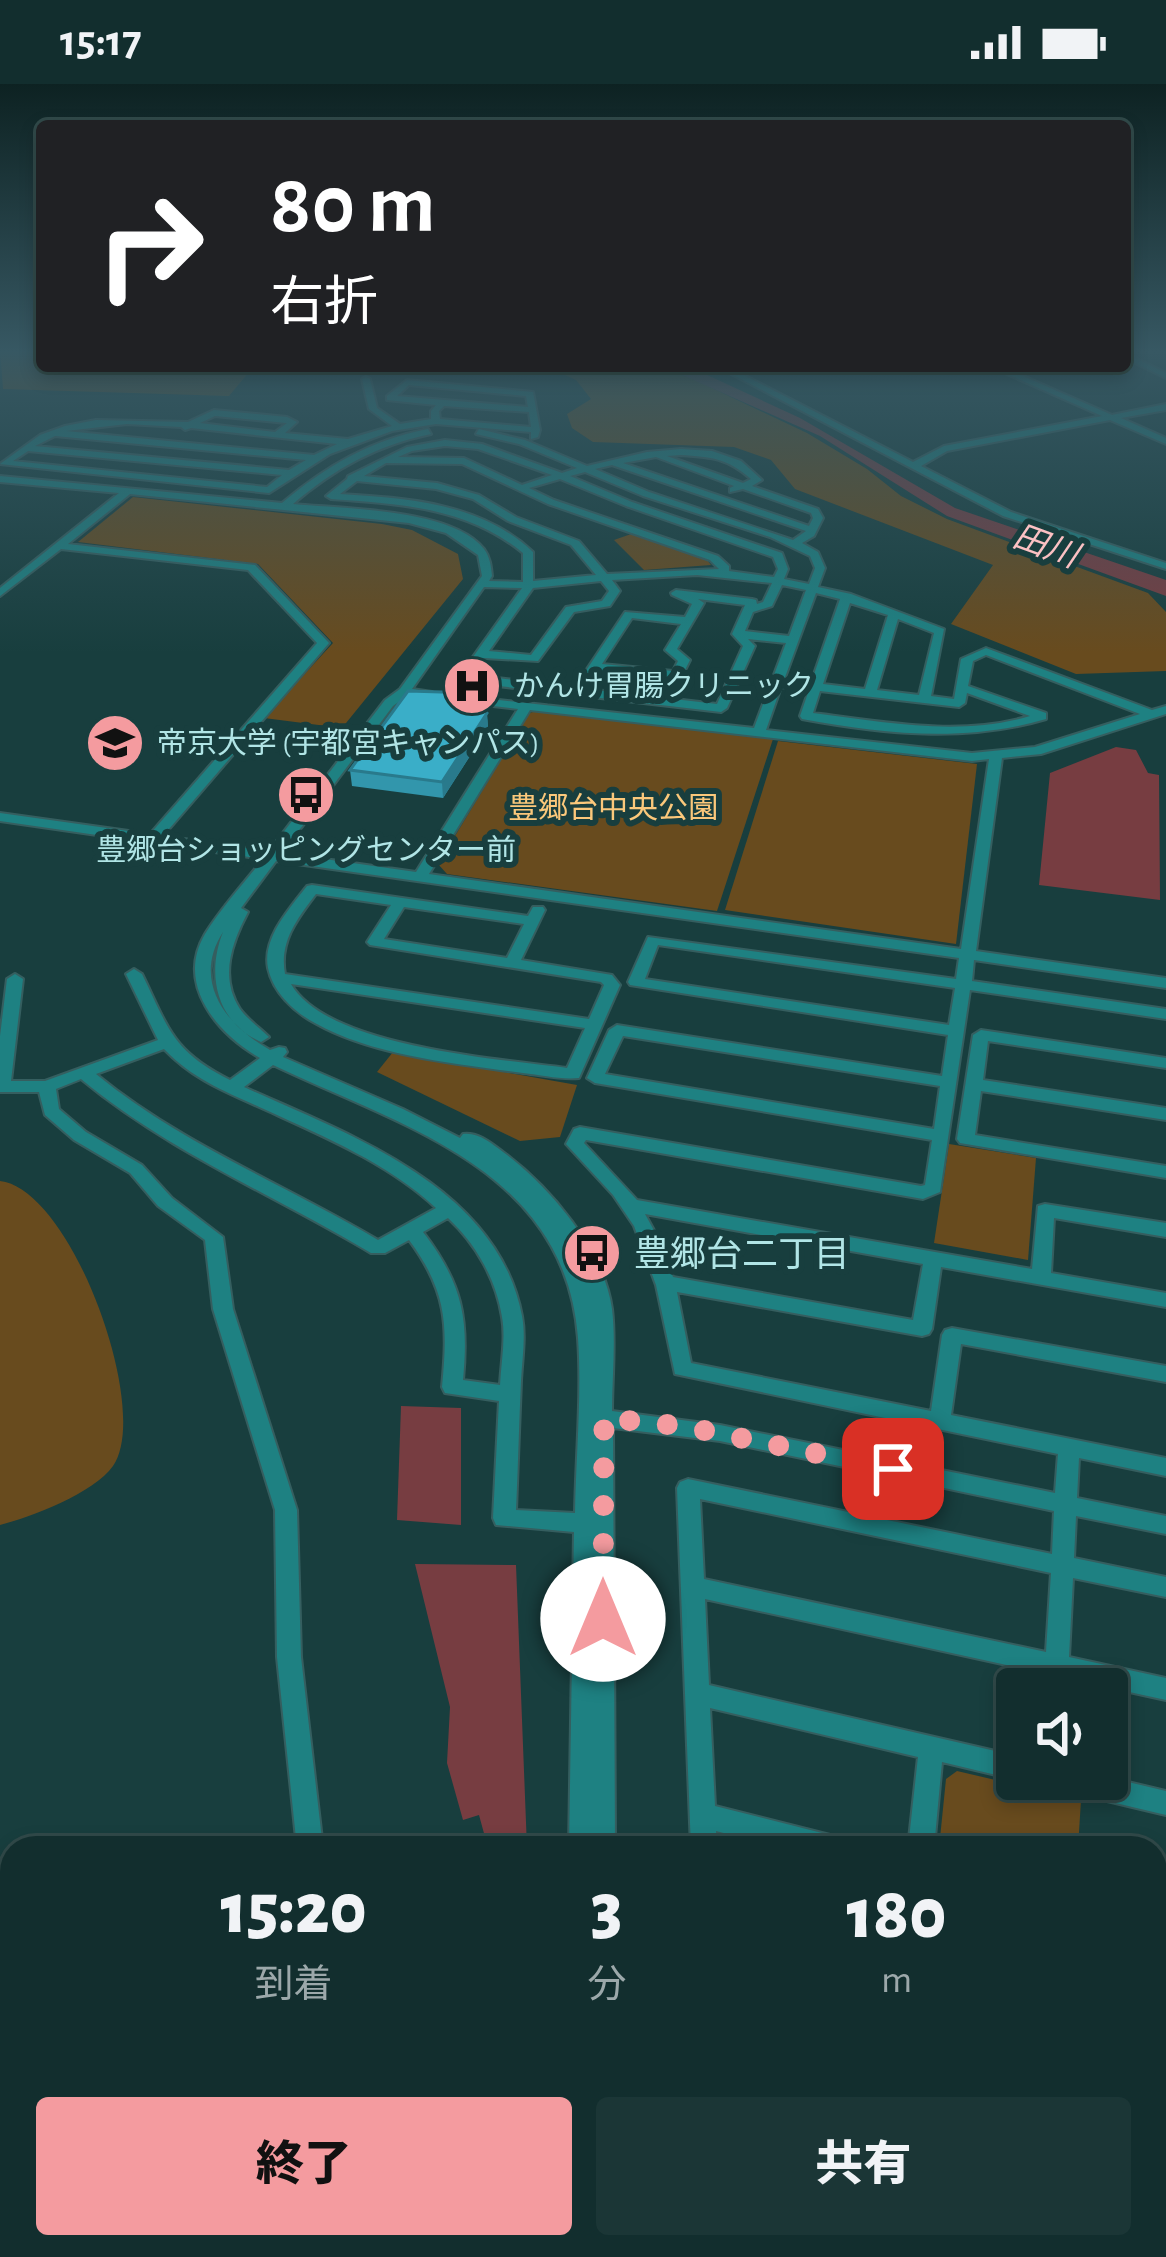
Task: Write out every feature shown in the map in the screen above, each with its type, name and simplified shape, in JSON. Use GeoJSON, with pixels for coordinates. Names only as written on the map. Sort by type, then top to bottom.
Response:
{"type":"FeatureCollection","features":[{"type":"Feature","properties":{"kind":"street"},"geometry":{"type":"LineString","coordinates":[[53,450],[288,473]]}},
{"type":"Feature","properties":{"kind":"street"},"geometry":{"type":"LineString","coordinates":[[131,476],[172,450]]}},
{"type":"Feature","properties":{"kind":"street"},"geometry":{"type":"LineString","coordinates":[[237,450],[368,468]]}},
{"type":"Feature","properties":{"kind":"street"},"geometry":{"type":"LineString","coordinates":[[2,465],[269,490],[288,473],[331,450]]}},
{"type":"Feature","properties":{"kind":"street"},"geometry":{"type":"LineString","coordinates":[[285,506],[342,463],[368,450]]}},
{"type":"Feature","properties":{"kind":"street"},"geometry":{"type":"LineString","coordinates":[[410,450],[368,468],[331,496],[416,504],[478,518],[510,534],[528,552],[529,587],[464,678],[722,708],[749,646],[739,634]]}},
{"type":"Feature","properties":{"kind":"street"},"geometry":{"type":"LineString","coordinates":[[502,450],[778,555],[784,563],[768,604],[748,610]]}},
{"type":"Feature","properties":{"kind":"street"},"geometry":{"type":"LineString","coordinates":[[543,450],[814,554],[820,568],[758,733]]}},
{"type":"Feature","properties":{"kind":"street"},"geometry":{"type":"LineString","coordinates":[[885,450],[1006,514],[1166,566]]}},
{"type":"Feature","properties":{"kind":"street"},"geometry":{"type":"LineString","coordinates":[[915,466],[942,450]]}},
{"type":"Feature","properties":{"kind":"street"},"geometry":{"type":"LineString","coordinates":[[526,486],[612,462],[712,453],[750,469],[758,480],[712,499]]}},
{"type":"Feature","properties":{"kind":"street"},"geometry":{"type":"LineString","coordinates":[[658,456],[815,512],[812,530],[795,543]]}},
{"type":"Feature","properties":{"kind":"street"},"geometry":{"type":"LineString","coordinates":[[386,460],[455,459],[526,486],[551,502],[714,558],[725,568],[722,574]]}},
{"type":"Feature","properties":{"kind":"street"},"geometry":{"type":"LineString","coordinates":[[612,462],[812,530]]}},
{"type":"Feature","properties":{"kind":"street"},"geometry":{"type":"LineString","coordinates":[[351,478],[459,490],[575,543],[615,590],[606,604],[569,609],[534,659],[482,654]]}},
{"type":"Feature","properties":{"kind":"street"},"geometry":{"type":"LineString","coordinates":[[0,479],[400,518],[452,531],[483,554],[488,569],[482,584],[401,692],[397,704],[274,857],[232,926],[218,966],[234,1013],[275,1054],[461,1133],[517,1171],[545,1198],[585,1257],[602,1307],[582,1836]]}},
{"type":"Feature","properties":{"kind":"street"},"geometry":{"type":"LineString","coordinates":[[0,592],[128,491]]}},
{"type":"Feature","properties":{"kind":"street"},"geometry":{"type":"LineString","coordinates":[[478,518],[497,511]]}},
{"type":"Feature","properties":{"kind":"street"},"geometry":{"type":"LineString","coordinates":[[640,532],[672,518]]}},
{"type":"Feature","properties":{"kind":"street"},"geometry":{"type":"LineString","coordinates":[[60,546],[250,567],[323,643],[153,839]]}},
{"type":"Feature","properties":{"kind":"street"},"geometry":{"type":"LineString","coordinates":[[482,584],[529,587],[683,572],[812,585],[940,632],[924,699]]}},
{"type":"Feature","properties":{"kind":"street"},"geometry":{"type":"LineString","coordinates":[[676,593],[683,572]]}},
{"type":"Feature","properties":{"kind":"street"},"geometry":{"type":"LineString","coordinates":[[676,593],[752,602],[739,634]]}},
{"type":"Feature","properties":{"kind":"street"},"geometry":{"type":"LineString","coordinates":[[595,667],[677,676],[684,659],[670,650],[698,603],[676,593]]}},
{"type":"Feature","properties":{"kind":"street"},"geometry":{"type":"LineString","coordinates":[[847,596],[806,716],[957,733],[1013,727],[1042,716],[962,688]]}},
{"type":"Feature","properties":{"kind":"street"},"geometry":{"type":"LineString","coordinates":[[579,692],[629,614],[688,621]]}},
{"type":"Feature","properties":{"kind":"street"},"geometry":{"type":"LineString","coordinates":[[870,693],[894,614]]}},
{"type":"Feature","properties":{"kind":"street"},"geometry":{"type":"LineString","coordinates":[[739,634],[792,640]]}},
{"type":"Feature","properties":{"kind":"street"},"geometry":{"type":"LineString","coordinates":[[777,683],[959,703],[967,659],[986,651],[1150,714]]}},
{"type":"Feature","properties":{"kind":"street"},"geometry":{"type":"LineString","coordinates":[[401,692],[436,696]]}},
{"type":"Feature","properties":{"kind":"street"},"geometry":{"type":"LineString","coordinates":[[594,714],[607,695]]}},
{"type":"Feature","properties":{"kind":"street"},"geometry":{"type":"LineString","coordinates":[[459,698],[996,757],[1050,748],[1166,710]]}},
{"type":"Feature","properties":{"kind":"street"},"geometry":{"type":"LineString","coordinates":[[420,878],[526,706]]}},
{"type":"Feature","properties":{"kind":"street"},"geometry":{"type":"LineString","coordinates":[[996,757],[934,1188],[923,1193],[580,1133],[575,1144],[632,1205],[668,1283],[682,1370],[1166,1467]]}},
{"type":"Feature","properties":{"kind":"street"},"geometry":{"type":"LineString","coordinates":[[0,817],[1166,983]]}},
{"type":"Feature","properties":{"kind":"street"},"geometry":{"type":"LineString","coordinates":[[400,902],[375,942],[606,978],[613,985],[573,1074],[376,1043],[320,1021],[286,993],[279,978],[276,955],[282,929],[312,889],[533,921]]}},
{"type":"Feature","properties":{"kind":"street"},"geometry":{"type":"LineString","coordinates":[[512,963],[546,895]]}},
{"type":"Feature","properties":{"kind":"street"},"geometry":{"type":"LineString","coordinates":[[750,954],[760,926]]}},
{"type":"Feature","properties":{"kind":"street"},"geometry":{"type":"LineString","coordinates":[[956,1031],[635,982],[652,940],[1166,1014]]}},
{"type":"Feature","properties":{"kind":"street"},"geometry":{"type":"LineString","coordinates":[[134,974],[167,1042],[192,1068],[410,1176],[470,1226],[496,1269],[512,1316],[504,1518],[595,1524]]}},
{"type":"Feature","properties":{"kind":"street"},"geometry":{"type":"LineString","coordinates":[[279,978],[595,1025]]}},
{"type":"Feature","properties":{"kind":"street"},"geometry":{"type":"LineString","coordinates":[[15,979],[1,1087],[47,1086],[167,1042]]}},
{"type":"Feature","properties":{"kind":"street"},"geometry":{"type":"LineString","coordinates":[[941,1136],[595,1078],[616,1030],[949,1082]]}},
{"type":"Feature","properties":{"kind":"street"},"geometry":{"type":"LineString","coordinates":[[1166,1063],[981,1035],[966,1139],[1166,1172]]}},
{"type":"Feature","properties":{"kind":"street"},"geometry":{"type":"LineString","coordinates":[[230,1089],[275,1054]]}},
{"type":"Feature","properties":{"kind":"street"},"geometry":{"type":"LineString","coordinates":[[84,1072],[122,1107],[167,1137],[337,1222],[378,1248],[451,1208]]}},
{"type":"Feature","properties":{"kind":"street"},"geometry":{"type":"LineString","coordinates":[[972,1084],[1166,1114]]}},
{"type":"Feature","properties":{"kind":"street"},"geometry":{"type":"LineString","coordinates":[[47,1086],[51,1111],[65,1124],[136,1169],[165,1202],[214,1238],[223,1309],[286,1510],[289,1657],[309,1836]]}},
{"type":"Feature","properties":{"kind":"street"},"geometry":{"type":"LineString","coordinates":[[632,1205],[1166,1300]]}},
{"type":"Feature","properties":{"kind":"street"},"geometry":{"type":"LineString","coordinates":[[1041,1278],[1045,1210],[1166,1230]]}},
{"type":"Feature","properties":{"kind":"street"},"geometry":{"type":"LineString","coordinates":[[412,1230],[439,1265],[452,1297],[458,1327],[452,1387],[510,1394]]}},
{"type":"Feature","properties":{"kind":"street"},"geometry":{"type":"LineString","coordinates":[[668,1283],[922,1329],[933,1259]]}},
{"type":"Feature","properties":{"kind":"street"},"geometry":{"type":"LineString","coordinates":[[940,1421],[952,1335],[1166,1374]]}},
{"type":"Feature","properties":{"kind":"street"},"geometry":{"type":"LineString","coordinates":[[596,1418],[720,1433],[1166,1526]]}},
{"type":"Feature","properties":{"kind":"street"},"geometry":{"type":"LineString","coordinates":[[1057,1665],[1069,1448]]}},
{"type":"Feature","properties":{"kind":"street"},"geometry":{"type":"LineString","coordinates":[[703,1836],[688,1489],[1166,1587]]}},
{"type":"Feature","properties":{"kind":"street"},"geometry":{"type":"LineString","coordinates":[[595,1524],[602,1836]]}},
{"type":"Feature","properties":{"kind":"street"},"geometry":{"type":"LineString","coordinates":[[692,1586],[1064,1668]]}},
{"type":"Feature","properties":{"kind":"street"},"geometry":{"type":"LineString","coordinates":[[1128,1685],[1166,1689]]}},
{"type":"Feature","properties":{"kind":"street"},"geometry":{"type":"LineString","coordinates":[[695,1693],[996,1763]]}},
{"type":"Feature","properties":{"kind":"street"},"geometry":{"type":"LineString","coordinates":[[923,1836],[931,1748]]}},
{"type":"Feature","properties":{"kind":"street"},"geometry":{"type":"LineString","coordinates":[[1128,1793],[1166,1803]]}},
{"type":"Feature","properties":{"kind":"street"},"geometry":{"type":"LineString","coordinates":[[702,1815],[783,1836]]}},
{"type":"Feature","properties":{"kind":"green space"},"geometry":{"type":"Polygon","coordinates":[[[744,450],[836,450],[901,496],[947,519],[1148,593],[1166,612],[1166,671],[1076,674],[951,624],[993,565],[795,489],[771,460],[744,450]]]}},
{"type":"Feature","properties":{"kind":"green space"},"geometry":{"type":"Polygon","coordinates":[[[133,497],[412,530],[458,554],[463,579],[342,728],[264,718],[333,643],[258,564],[78,542],[133,497]]]}},
{"type":"Feature","properties":{"kind":"green space"},"geometry":{"type":"Polygon","coordinates":[[[634,533],[705,557],[711,565],[644,570],[614,540],[634,533]]]}},
{"type":"Feature","properties":{"kind":"green space","name":"豊郷台中央公園"},"geometry":{"type":"Polygon","coordinates":[[[541,710],[773,739],[717,911],[447,874],[438,864],[529,713],[541,710]]]}},
{"type":"Feature","properties":{"kind":"green space"},"geometry":{"type":"Polygon","coordinates":[[[778,741],[977,764],[956,944],[725,910],[778,741]]]}},
{"type":"Feature","properties":{"kind":"green space"},"geometry":{"type":"Polygon","coordinates":[[[393,1052],[577,1085],[560,1137],[520,1141],[377,1072],[393,1052]]]}},
{"type":"Feature","properties":{"kind":"green space"},"geometry":{"type":"Polygon","coordinates":[[[949,1144],[1036,1158],[1028,1260],[934,1243],[949,1144]]]}},
{"type":"Feature","properties":{"kind":"green space"},"geometry":{"type":"Polygon","coordinates":[[[0,1181],[27,1193],[54,1221],[78,1260],[113,1354],[122,1399],[122,1438],[113,1466],[92,1485],[44,1510],[0,1525],[0,1181]]]}},
{"type":"Feature","properties":{"kind":"green space"},"geometry":{"type":"Polygon","coordinates":[[[957,1771],[996,1780],[996,1800],[1081,1800],[1079,1836],[940,1836],[946,1779],[957,1771]]]}},
{"type":"Feature","properties":{"kind":"water","name":"田川"},"geometry":{"type":"Polygon","coordinates":[[[843,450],[856,450],[955,508],[1166,580],[1166,596],[947,516],[843,450]]]}},
{"type":"Feature","properties":{"kind":"water"},"geometry":{"type":"Polygon","coordinates":[[[1116,747],[1136,750],[1148,773],[1159,775],[1160,900],[1039,885],[1050,773],[1116,747]]]}},
{"type":"Feature","properties":{"kind":"water"},"geometry":{"type":"Polygon","coordinates":[[[401,1406],[461,1408],[461,1525],[397,1520],[401,1406]]]}},
{"type":"Feature","properties":{"kind":"water"},"geometry":{"type":"Polygon","coordinates":[[[415,1564],[516,1565],[527,1836],[485,1836],[479,1815],[463,1820],[447,1763],[450,1707],[415,1564]]]}},
{"type":"Feature","properties":{"kind":"building"},"geometry":{"type":"Polygon","coordinates":[[[456,672],[487,679],[451,679],[456,672]]]}},
{"type":"Feature","properties":{"kind":"building"},"geometry":{"type":"Polygon","coordinates":[[[408,691],[474,693],[470,699],[486,701],[487,713],[442,782],[350,770],[408,691]]]}},
{"type":"Feature","properties":{"kind":"place","name":"かんけ胃腸クリニック"},"geometry":{"type":"Point","coordinates":[472,686]}},
{"type":"Feature","properties":{"kind":"place","name":"帝京大学 (宇都宮キャンパス)"},"geometry":{"type":"Point","coordinates":[115,743]}},
{"type":"Feature","properties":{"kind":"place","name":"豊郷台ショッピングセンター前"},"geometry":{"type":"Point","coordinates":[306,795]}},
{"type":"Feature","properties":{"kind":"place","name":"豊郷台二丁目"},"geometry":{"type":"Point","coordinates":[592,1253]}},
{"type":"Feature","properties":{"kind":"route"},"geometry":{"type":"LineString","coordinates":[[603,1619],[604,1418],[682,1426],[893,1469]]}}]}
